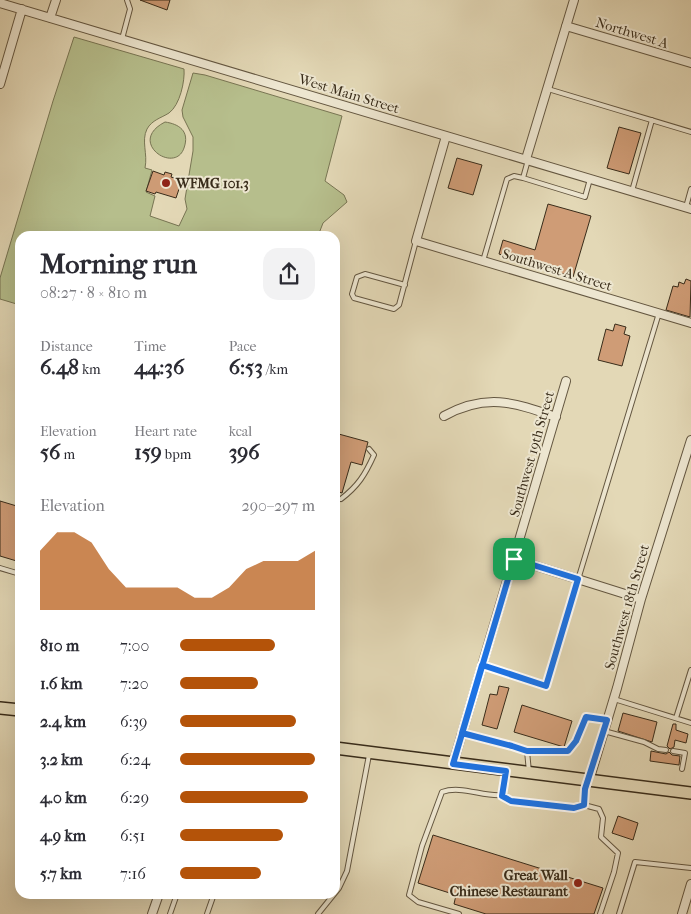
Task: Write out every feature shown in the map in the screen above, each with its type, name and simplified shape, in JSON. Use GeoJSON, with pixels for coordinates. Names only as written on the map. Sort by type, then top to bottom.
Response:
{"type":"FeatureCollection","features":[{"type":"Feature","properties":{"kind":"main road"},"geometry":{"type":"LineString","coordinates":[[0,708],[15,710]]}},
{"type":"Feature","properties":{"kind":"main road"},"geometry":{"type":"LineString","coordinates":[[340,749],[529,774],[691,792]]}},
{"type":"Feature","properties":{"kind":"street"},"geometry":{"type":"LineString","coordinates":[[50,18],[56,0]]}},
{"type":"Feature","properties":{"kind":"street"},"geometry":{"type":"LineString","coordinates":[[527,160],[574,0]]}},
{"type":"Feature","properties":{"kind":"street","name":"West Main Street"},"geometry":{"type":"LineString","coordinates":[[0,3],[688,208]]}},
{"type":"Feature","properties":{"kind":"street"},"geometry":{"type":"LineString","coordinates":[[0,84],[22,9]]}},
{"type":"Feature","properties":{"kind":"street","name":"Northwest A"},"geometry":{"type":"LineString","coordinates":[[566,26],[691,63]]}},
{"type":"Feature","properties":{"kind":"street"},"geometry":{"type":"LineString","coordinates":[[416,241],[446,136]]}},
{"type":"Feature","properties":{"kind":"street","name":"Southwest A Street"},"geometry":{"type":"LineString","coordinates":[[416,241],[691,323]]}},
{"type":"Feature","properties":{"kind":"street","name":"Southwest 19th Street"},"geometry":{"type":"LineString","coordinates":[[453,764],[566,381]]}},
{"type":"Feature","properties":{"kind":"street"},"geometry":{"type":"LineString","coordinates":[[444,416],[460,407],[492,400],[556,417]]}},
{"type":"Feature","properties":{"kind":"street","name":"Southwest 18th Street"},"geometry":{"type":"LineString","coordinates":[[589,781],[614,699],[641,599],[689,457],[691,440]]}},
{"type":"Feature","properties":{"kind":"street"},"geometry":{"type":"LineString","coordinates":[[514,559],[641,599]]}},
{"type":"Feature","properties":{"kind":"street"},"geometry":{"type":"LineString","coordinates":[[682,914],[691,884]]}},
{"type":"Feature","properties":{"kind":"street"},"geometry":{"type":"LineString","coordinates":[[152,914],[157,899]]}},
{"type":"Feature","properties":{"kind":"lane"},"geometry":{"type":"LineString","coordinates":[[122,39],[130,9],[127,0]]}},
{"type":"Feature","properties":{"kind":"lane"},"geometry":{"type":"LineString","coordinates":[[548,89],[691,132]]}},
{"type":"Feature","properties":{"kind":"lane"},"geometry":{"type":"LineString","coordinates":[[632,191],[652,120]]}},
{"type":"Feature","properties":{"kind":"lane"},"geometry":{"type":"LineString","coordinates":[[523,178],[527,160]]}},
{"type":"Feature","properties":{"kind":"lane"},"geometry":{"type":"LineString","coordinates":[[483,261],[507,179],[514,176],[523,178],[585,197],[590,178]]}},
{"type":"Feature","properties":{"kind":"lane"},"geometry":{"type":"LineString","coordinates":[[688,208],[691,190]]}},
{"type":"Feature","properties":{"kind":"lane"},"geometry":{"type":"LineString","coordinates":[[404,285],[365,274],[357,277],[352,294],[354,298],[394,308],[399,305],[416,241]]}},
{"type":"Feature","properties":{"kind":"lane"},"geometry":{"type":"LineString","coordinates":[[482,665],[546,686],[659,313]]}},
{"type":"Feature","properties":{"kind":"lane"},"geometry":{"type":"LineString","coordinates":[[341,499],[363,479],[374,455],[368,449]]}},
{"type":"Feature","properties":{"kind":"lane"},"geometry":{"type":"LineString","coordinates":[[0,568],[15,572]]}},
{"type":"Feature","properties":{"kind":"lane"},"geometry":{"type":"LineString","coordinates":[[676,718],[691,670]]}},
{"type":"Feature","properties":{"kind":"lane"},"geometry":{"type":"LineString","coordinates":[[614,699],[691,722]]}},
{"type":"Feature","properties":{"kind":"lane"},"geometry":{"type":"LineString","coordinates":[[462,733],[527,751],[568,751],[576,741],[586,717],[607,720]]}},
{"type":"Feature","properties":{"kind":"lane"},"geometry":{"type":"LineString","coordinates":[[604,731],[666,750]]}},
{"type":"Feature","properties":{"kind":"lane"},"geometry":{"type":"LineString","coordinates":[[527,751],[529,774]]}},
{"type":"Feature","properties":{"kind":"lane"},"geometry":{"type":"LineString","coordinates":[[673,751],[685,753],[682,769]]}},
{"type":"Feature","properties":{"kind":"lane"},"geometry":{"type":"LineString","coordinates":[[340,886],[347,871],[369,753]]}},
{"type":"Feature","properties":{"kind":"lane"},"geometry":{"type":"LineString","coordinates":[[502,796],[506,771]]}},
{"type":"Feature","properties":{"kind":"lane"},"geometry":{"type":"LineString","coordinates":[[584,805],[585,789],[589,781]]}},
{"type":"Feature","properties":{"kind":"lane"},"geometry":{"type":"LineString","coordinates":[[459,914],[418,902],[409,895],[422,846],[442,792],[451,789],[502,796],[511,801],[574,808],[584,805],[599,809],[603,818],[602,837],[618,853],[600,914]]}},
{"type":"Feature","properties":{"kind":"lane"},"geometry":{"type":"LineString","coordinates":[[619,914],[635,862],[691,868]]}},
{"type":"Feature","properties":{"kind":"lane"},"geometry":{"type":"LineString","coordinates":[[170,914],[175,899]]}},
{"type":"Feature","properties":{"kind":"lane"},"geometry":{"type":"LineString","coordinates":[[207,914],[212,899]]}},
{"type":"Feature","properties":{"kind":"lane"},"geometry":{"type":"LineString","coordinates":[[318,914],[330,899]]}},
{"type":"Feature","properties":{"kind":"green space"},"geometry":{"type":"Polygon","coordinates":[[[74,37],[184,69],[183,86],[179,99],[173,109],[151,123],[145,134],[145,168],[152,170],[146,192],[155,196],[150,216],[179,226],[187,209],[185,199],[193,151],[193,137],[183,117],[182,110],[193,73],[342,116],[325,181],[344,195],[347,202],[323,223],[320,231],[15,231],[15,304],[0,299],[0,278],[74,37]]]}},
{"type":"Feature","properties":{"kind":"green space"},"geometry":{"type":"Polygon","coordinates":[[[165,122],[182,129],[186,137],[184,148],[179,155],[172,158],[156,153],[150,138],[154,130],[165,122]]]}},
{"type":"Feature","properties":{"kind":"building"},"geometry":{"type":"Polygon","coordinates":[[[140,0],[170,0],[167,10],[140,0]]]}},
{"type":"Feature","properties":{"kind":"building"},"geometry":{"type":"Polygon","coordinates":[[[619,127],[641,133],[629,174],[607,168],[619,127]]]}},
{"type":"Feature","properties":{"kind":"building"},"geometry":{"type":"Polygon","coordinates":[[[457,158],[482,165],[473,195],[448,188],[457,158]]]}},
{"type":"Feature","properties":{"kind":"building","name":"WFMG 101.3"},"geometry":{"type":"Polygon","coordinates":[[[153,171],[164,175],[165,172],[172,174],[171,177],[185,181],[183,187],[180,186],[176,198],[146,191],[153,171]]]}},
{"type":"Feature","properties":{"kind":"building"},"geometry":{"type":"Polygon","coordinates":[[[548,204],[591,216],[573,277],[499,254],[503,240],[535,250],[548,204]]]}},
{"type":"Feature","properties":{"kind":"building"},"geometry":{"type":"Polygon","coordinates":[[[686,279],[691,281],[690,317],[666,310],[673,286],[678,287],[679,282],[684,284],[686,279]]]}},
{"type":"Feature","properties":{"kind":"building"},"geometry":{"type":"Polygon","coordinates":[[[615,324],[626,327],[624,334],[630,336],[622,366],[598,360],[606,329],[613,331],[615,324]]]}},
{"type":"Feature","properties":{"kind":"building"},"geometry":{"type":"Polygon","coordinates":[[[340,434],[368,442],[362,465],[351,462],[342,493],[340,492],[340,434]]]}},
{"type":"Feature","properties":{"kind":"building"},"geometry":{"type":"Polygon","coordinates":[[[0,501],[15,506],[15,560],[0,556],[0,501]]]}},
{"type":"Feature","properties":{"kind":"building"},"geometry":{"type":"Polygon","coordinates":[[[499,686],[509,688],[497,729],[482,725],[490,694],[497,695],[499,686]]]}},
{"type":"Feature","properties":{"kind":"building"},"geometry":{"type":"Polygon","coordinates":[[[522,705],[572,721],[564,747],[514,732],[522,705]]]}},
{"type":"Feature","properties":{"kind":"building"},"geometry":{"type":"Polygon","coordinates":[[[623,713],[657,722],[652,742],[618,731],[623,713]]]}},
{"type":"Feature","properties":{"kind":"building"},"geometry":{"type":"Polygon","coordinates":[[[673,724],[676,724],[676,730],[688,734],[686,743],[675,740],[674,747],[670,749],[667,746],[673,724]]]}},
{"type":"Feature","properties":{"kind":"building"},"geometry":{"type":"Polygon","coordinates":[[[651,751],[666,754],[669,752],[672,755],[680,756],[679,765],[650,761],[651,751]]]}},
{"type":"Feature","properties":{"kind":"building"},"geometry":{"type":"Polygon","coordinates":[[[618,816],[638,823],[633,840],[612,833],[618,816]]]}},
{"type":"Feature","properties":{"kind":"building"},"geometry":{"type":"Polygon","coordinates":[[[433,835],[603,888],[594,914],[486,914],[454,904],[456,895],[418,883],[433,835]]]}},
{"type":"Feature","properties":{"kind":"place","name":"WFMG 101.3"},"geometry":{"type":"Point","coordinates":[166,183]}},
{"type":"Feature","properties":{"kind":"place","name":"Great Wall Chinese Restaurant"},"geometry":{"type":"Point","coordinates":[578,883]}},
{"type":"Feature","properties":{"kind":"route"},"geometry":{"type":"LineString","coordinates":[[514,559],[453,764],[506,771],[502,796],[511,801],[574,808],[584,805],[585,789],[607,720],[586,717],[576,741],[568,751],[527,751],[512,746],[462,733],[482,665],[546,686],[578,579],[514,559]]}}]}
